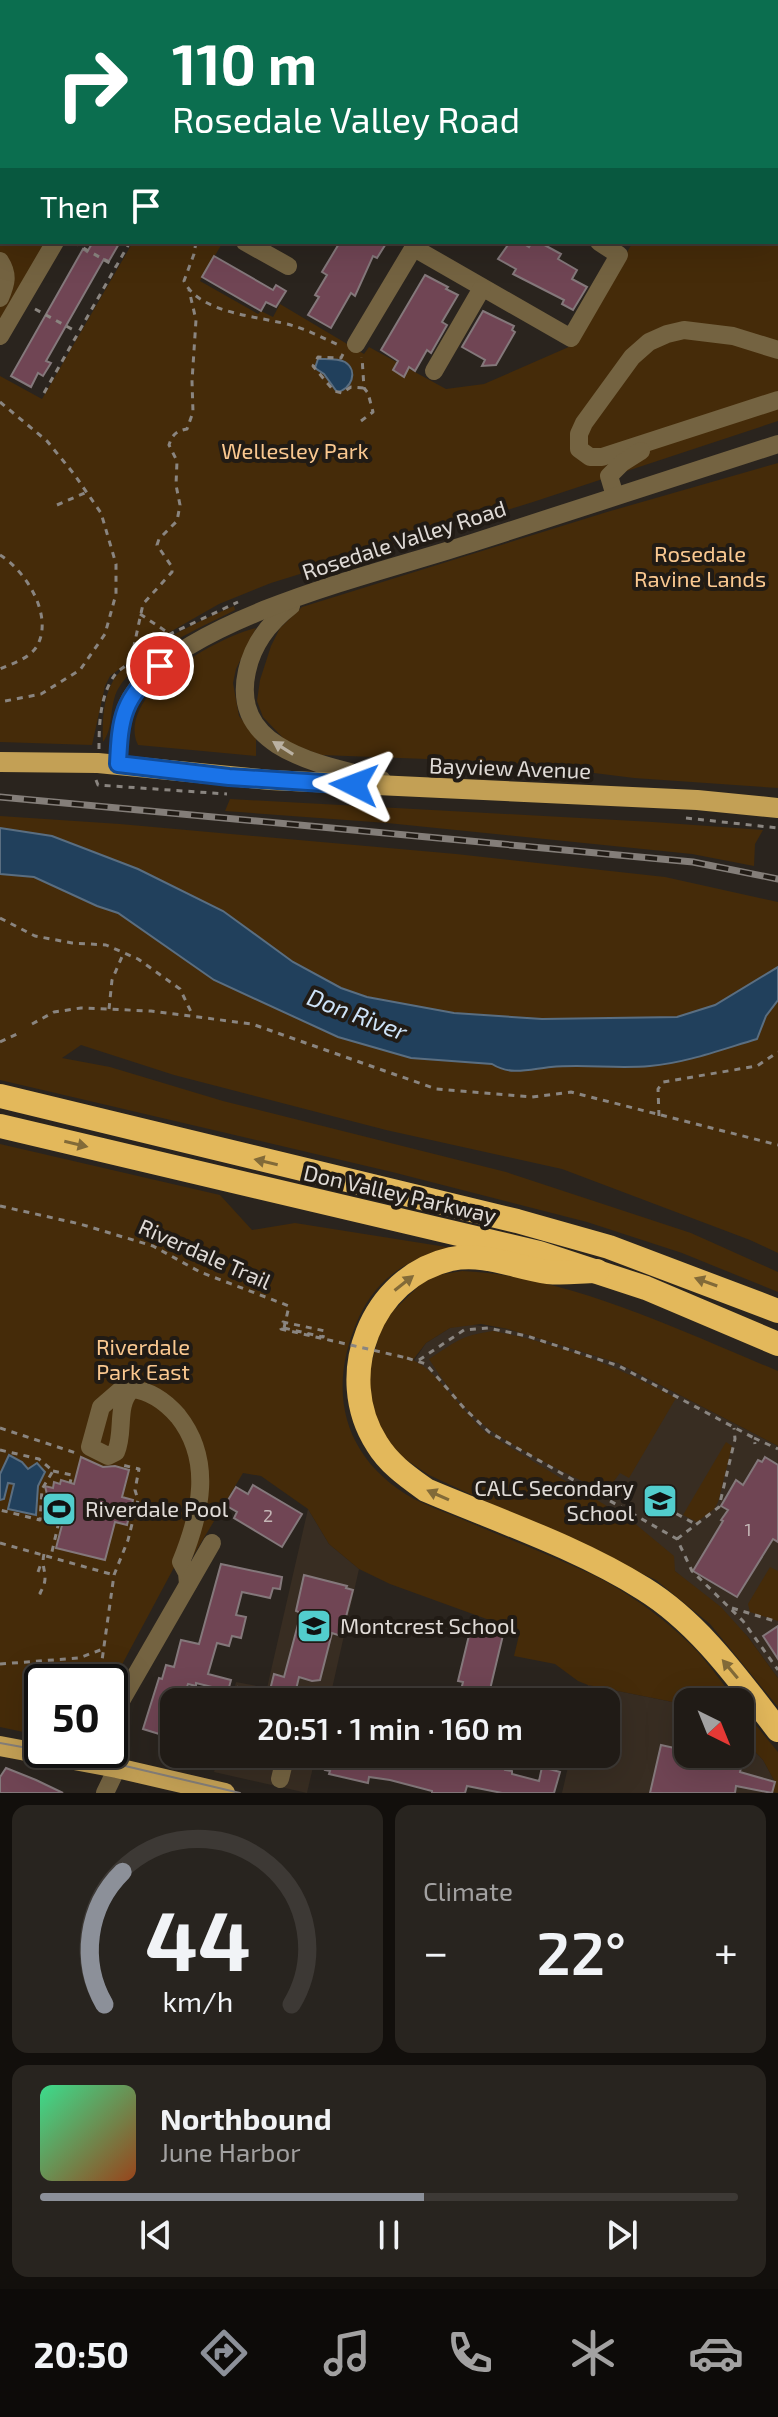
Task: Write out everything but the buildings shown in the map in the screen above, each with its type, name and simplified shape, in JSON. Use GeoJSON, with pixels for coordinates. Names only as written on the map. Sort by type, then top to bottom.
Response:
{"type":"FeatureCollection","features":[{"type":"Feature","properties":{"kind":"highway","name":"Don Valley Parkway"},"geometry":{"type":"LineString","coordinates":[[0,1096],[517,1221],[609,1247],[778,1311]]}},
{"type":"Feature","properties":{"kind":"highway","name":"Don Valley Parkway"},"geometry":{"type":"LineString","coordinates":[[0,1126],[539,1253],[646,1288],[778,1344]]}},
{"type":"Feature","properties":{"kind":"highway"},"geometry":{"type":"LineString","coordinates":[[597,1271],[552,1273],[489,1259],[453,1259],[427,1267],[403,1281],[385,1299],[371,1322],[357,1368],[360,1398],[368,1427],[378,1446],[402,1473],[426,1490],[597,1563],[645,1590],[714,1651],[778,1730]]}},
{"type":"Feature","properties":{"kind":"main road","name":"Bayview Avenue"},"geometry":{"type":"LineString","coordinates":[[0,762],[118,764],[229,777],[697,800],[778,808]]}},
{"type":"Feature","properties":{"kind":"main road"},"geometry":{"type":"LineString","coordinates":[[0,1746],[24,1749]]}},
{"type":"Feature","properties":{"kind":"main road"},"geometry":{"type":"LineString","coordinates":[[117,1768],[225,1793]]}},
{"type":"Feature","properties":{"kind":"street"},"geometry":{"type":"LineString","coordinates":[[0,336],[54,244]]}},
{"type":"Feature","properties":{"kind":"street"},"geometry":{"type":"LineString","coordinates":[[249,244],[288,266]]}},
{"type":"Feature","properties":{"kind":"street"},"geometry":{"type":"LineString","coordinates":[[354,349],[415,245],[482,288],[571,338],[619,255],[602,244]]}},
{"type":"Feature","properties":{"kind":"street"},"geometry":{"type":"LineString","coordinates":[[0,261],[5,268],[7,281],[0,298]]}},
{"type":"Feature","properties":{"kind":"street"},"geometry":{"type":"LineString","coordinates":[[434,371],[482,288]]}},
{"type":"Feature","properties":{"kind":"street"},"geometry":{"type":"LineString","coordinates":[[778,350],[755,341],[684,330],[667,334],[642,347],[622,369],[584,423],[578,442],[584,455],[595,458],[778,400]]}},
{"type":"Feature","properties":{"kind":"street"},"geometry":{"type":"LineString","coordinates":[[615,496],[609,476],[612,471],[656,439]]}},
{"type":"Feature","properties":{"kind":"street","name":"Rosedale Valley Road"},"geometry":{"type":"LineString","coordinates":[[118,764],[123,710],[142,681],[196,642],[302,597],[778,444]]}},
{"type":"Feature","properties":{"kind":"street"},"geometry":{"type":"LineString","coordinates":[[302,597],[260,636],[250,657],[243,689],[248,711],[259,730],[300,758],[410,788]]}},
{"type":"Feature","properties":{"kind":"street"},"geometry":{"type":"LineString","coordinates":[[132,1389],[156,1396],[174,1412],[189,1432],[199,1455],[201,1486],[189,1545],[181,1562],[188,1584]]}},
{"type":"Feature","properties":{"kind":"street"},"geometry":{"type":"LineString","coordinates":[[128,1689],[212,1543]]}},
{"type":"Feature","properties":{"kind":"street"},"geometry":{"type":"LineString","coordinates":[[105,1793],[117,1768]]}},
{"type":"Feature","properties":{"kind":"street"},"geometry":{"type":"LineString","coordinates":[[280,1779],[283,1768]]}},
{"type":"Feature","properties":{"kind":"path"},"geometry":{"type":"LineString","coordinates":[[76,244],[115,266]]}},
{"type":"Feature","properties":{"kind":"path"},"geometry":{"type":"LineString","coordinates":[[44,393],[129,244]]}},
{"type":"Feature","properties":{"kind":"path"},"geometry":{"type":"LineString","coordinates":[[130,661],[140,614],[149,594],[172,572],[172,567],[157,545],[177,521],[180,505],[176,485],[177,461],[169,445],[171,437],[187,429],[193,412],[196,320],[184,281],[196,244]]}},
{"type":"Feature","properties":{"kind":"path"},"geometry":{"type":"LineString","coordinates":[[189,290],[222,309],[299,327],[354,349]]}},
{"type":"Feature","properties":{"kind":"path"},"geometry":{"type":"LineString","coordinates":[[21,301],[77,333]]}},
{"type":"Feature","properties":{"kind":"path"},"geometry":{"type":"LineString","coordinates":[[354,349],[341,358],[318,357],[313,366],[334,391],[342,393],[351,387],[364,388]]}},
{"type":"Feature","properties":{"kind":"path"},"geometry":{"type":"LineString","coordinates":[[354,349],[373,412],[361,421]]}},
{"type":"Feature","properties":{"kind":"path"},"geometry":{"type":"LineString","coordinates":[[0,402],[47,441],[87,492],[101,513],[116,564],[116,594],[105,634],[80,670],[41,694],[0,702]]}},
{"type":"Feature","properties":{"kind":"path"},"geometry":{"type":"LineString","coordinates":[[57,505],[87,492]]}},
{"type":"Feature","properties":{"kind":"path"},"geometry":{"type":"LineString","coordinates":[[0,555],[21,574],[32,592],[43,628],[31,653],[0,669]]}},
{"type":"Feature","properties":{"kind":"path"},"geometry":{"type":"LineString","coordinates":[[140,614],[170,634]]}},
{"type":"Feature","properties":{"kind":"path"},"geometry":{"type":"LineString","coordinates":[[0,918],[35,936],[106,945],[138,959],[180,989],[193,1016]]}},
{"type":"Feature","properties":{"kind":"path"},"geometry":{"type":"LineString","coordinates":[[109,1009],[112,980],[124,952]]}},
{"type":"Feature","properties":{"kind":"path"},"geometry":{"type":"LineString","coordinates":[[32,1024],[69,1008],[193,1016],[252,1024],[436,1089],[532,1097],[571,1092],[778,1145]]}},
{"type":"Feature","properties":{"kind":"path"},"geometry":{"type":"LineString","coordinates":[[0,1042],[17,1034]]}},
{"type":"Feature","properties":{"kind":"path"},"geometry":{"type":"LineString","coordinates":[[659,1116],[658,1089],[663,1082],[757,1066],[778,1052]]}},
{"type":"Feature","properties":{"kind":"path","name":"Riverdale Trail"},"geometry":{"type":"LineString","coordinates":[[0,1206],[80,1224],[153,1246],[200,1272],[289,1306],[289,1309],[286,1318],[284,1328],[323,1337],[325,1331],[311,1328],[297,1325],[283,1322],[281,1329],[419,1360]]}},
{"type":"Feature","properties":{"kind":"path"},"geometry":{"type":"LineString","coordinates":[[778,1449],[619,1366],[503,1331],[488,1328],[464,1330],[419,1360],[489,1432],[677,1539],[692,1571],[731,1607],[778,1670]]}},
{"type":"Feature","properties":{"kind":"path"},"geometry":{"type":"LineString","coordinates":[[0,1428],[87,1456]]}},
{"type":"Feature","properties":{"kind":"path"},"geometry":{"type":"LineString","coordinates":[[677,1539],[719,1507],[735,1439],[734,1428]]}},
{"type":"Feature","properties":{"kind":"path"},"geometry":{"type":"LineString","coordinates":[[754,1438],[755,1444]]}},
{"type":"Feature","properties":{"kind":"path"},"geometry":{"type":"LineString","coordinates":[[0,1450],[39,1459],[53,1471],[72,1475],[70,1483]]}},
{"type":"Feature","properties":{"kind":"path"},"geometry":{"type":"LineString","coordinates":[[101,1664],[114,1575],[128,1540],[138,1500],[135,1490],[139,1469],[113,1463]]}},
{"type":"Feature","properties":{"kind":"path"},"geometry":{"type":"LineString","coordinates":[[0,1510],[40,1520],[42,1489],[53,1471]]}},
{"type":"Feature","properties":{"kind":"path"},"geometry":{"type":"LineString","coordinates":[[666,1508],[697,1525]]}},
{"type":"Feature","properties":{"kind":"path"},"geometry":{"type":"LineString","coordinates":[[51,1556],[63,1509]]}},
{"type":"Feature","properties":{"kind":"path"},"geometry":{"type":"LineString","coordinates":[[42,1513],[60,1517]]}},
{"type":"Feature","properties":{"kind":"path"},"geometry":{"type":"LineString","coordinates":[[0,1543],[114,1575]]}},
{"type":"Feature","properties":{"kind":"path"},"geometry":{"type":"LineString","coordinates":[[38,1572],[44,1554]]}},
{"type":"Feature","properties":{"kind":"path"},"geometry":{"type":"LineString","coordinates":[[42,1561],[46,1584],[40,1593],[45,1595]]}},
{"type":"Feature","properties":{"kind":"path"},"geometry":{"type":"LineString","coordinates":[[731,1607],[778,1622]]}},
{"type":"Feature","properties":{"kind":"path"},"geometry":{"type":"LineString","coordinates":[[0,1664],[79,1658],[103,1649]]}},
{"type":"Feature","properties":{"kind":"shaded area","name":"CALC Secondary School"},"geometry":{"type":"Polygon","coordinates":[[[465,1324],[508,1329],[618,1363],[778,1446],[778,1678],[748,1637],[675,1571],[581,1517],[408,1370],[426,1343],[450,1328],[465,1324]]]}},
{"type":"Feature","properties":{"kind":"shaded area","name":"Montcrest School"},"geometry":{"type":"Polygon","coordinates":[[[308,1509],[329,1544],[359,1569],[332,1688],[267,1688],[308,1509]]]}},
{"type":"Feature","properties":{"kind":"shaded area","name":"Montcrest School"},"geometry":{"type":"Polygon","coordinates":[[[236,1682],[267,1688],[234,1688],[236,1682]]]}},
{"type":"Feature","properties":{"kind":"shaded area"},"geometry":{"type":"Polygon","coordinates":[[[620,1691],[674,1702],[674,1768],[754,1768],[754,1751],[775,1782],[774,1793],[562,1793],[568,1768],[620,1768],[620,1691]]]}},
{"type":"Feature","properties":{"kind":"shaded area"},"geometry":{"type":"Polygon","coordinates":[[[215,1768],[313,1768],[307,1793],[214,1772],[215,1768]]]}},
{"type":"Feature","properties":{"kind":"green space"},"geometry":{"type":"Polygon","coordinates":[[[0,244],[47,244],[0,321],[0,244]]]}},
{"type":"Feature","properties":{"kind":"green space","name":"Wellesley Park"},"geometry":{"type":"Polygon","coordinates":[[[132,244],[222,244],[200,281],[258,314],[261,311],[273,317],[280,304],[364,354],[369,347],[446,389],[484,384],[571,346],[632,244],[778,244],[778,421],[533,502],[271,583],[219,604],[170,632],[110,676],[92,745],[0,742],[0,376],[42,399],[132,244]]]}},
{"type":"Feature","properties":{"kind":"green space","name":"Rosedale Ravine Lands"},"geometry":{"type":"Polygon","coordinates":[[[778,463],[778,788],[634,778],[506,762],[321,755],[287,742],[263,717],[257,701],[271,646],[280,628],[302,607],[607,512],[778,463]]]}},
{"type":"Feature","properties":{"kind":"green space"},"geometry":{"type":"Polygon","coordinates":[[[234,606],[235,610],[155,653],[127,676],[115,695],[109,730],[103,742],[107,695],[122,670],[168,638],[234,606]]]}},
{"type":"Feature","properties":{"kind":"green space"},"geometry":{"type":"Polygon","coordinates":[[[256,628],[236,669],[233,683],[239,716],[256,737],[256,756],[138,745],[135,726],[141,706],[155,688],[195,656],[256,628]]]}},
{"type":"Feature","properties":{"kind":"green space"},"geometry":{"type":"Polygon","coordinates":[[[230,799],[763,830],[755,844],[754,866],[692,854],[387,823],[225,811],[230,799]]]}},
{"type":"Feature","properties":{"kind":"green space"},"geometry":{"type":"Polygon","coordinates":[[[0,816],[456,854],[665,877],[778,902],[778,1253],[562,1169],[386,1130],[174,1075],[81,1045],[62,1058],[110,1067],[223,1101],[506,1172],[691,1233],[778,1272],[778,1292],[682,1253],[587,1222],[392,1172],[0,1080],[0,816]]]}},
{"type":"Feature","properties":{"kind":"green space","name":"Riverdale Park East"},"geometry":{"type":"Polygon","coordinates":[[[0,1144],[220,1195],[252,1230],[295,1223],[459,1249],[427,1256],[399,1269],[376,1290],[359,1317],[349,1344],[343,1396],[347,1420],[356,1443],[370,1464],[414,1499],[576,1567],[632,1598],[691,1645],[726,1688],[674,1688],[674,1702],[620,1691],[620,1688],[588,1685],[555,1664],[514,1656],[520,1631],[390,1584],[359,1569],[329,1544],[308,1509],[261,1476],[243,1473],[190,1561],[178,1560],[122,1664],[24,1664],[24,1732],[0,1727],[0,1144]]]}},
{"type":"Feature","properties":{"kind":"green space"},"geometry":{"type":"Polygon","coordinates":[[[462,1271],[501,1275],[582,1294],[663,1323],[778,1371],[778,1446],[618,1363],[508,1329],[481,1324],[450,1328],[426,1343],[413,1360],[431,1373],[485,1432],[633,1522],[674,1556],[675,1571],[721,1607],[778,1678],[778,1707],[710,1624],[656,1580],[429,1475],[405,1459],[384,1438],[368,1394],[370,1369],[381,1328],[393,1311],[423,1282],[438,1275],[462,1271]]]}},
{"type":"Feature","properties":{"kind":"green space"},"geometry":{"type":"Polygon","coordinates":[[[493,1331],[588,1357],[676,1398],[629,1478],[620,1473],[605,1493],[509,1443],[466,1408],[429,1359],[465,1338],[493,1331]]]}},
{"type":"Feature","properties":{"kind":"green space"},"geometry":{"type":"Polygon","coordinates":[[[726,1442],[732,1446],[718,1502],[697,1522],[683,1515],[726,1442]]]}},
{"type":"Feature","properties":{"kind":"green space"},"geometry":{"type":"Polygon","coordinates":[[[770,1567],[778,1571],[778,1621],[750,1612],[748,1604],[770,1567]]]}},
{"type":"Feature","properties":{"kind":"green space"},"geometry":{"type":"Polygon","coordinates":[[[754,1723],[778,1752],[778,1793],[772,1792],[775,1782],[754,1751],[754,1723]]]}},
{"type":"Feature","properties":{"kind":"water"},"geometry":{"type":"Polygon","coordinates":[[[318,359],[339,360],[349,366],[352,380],[346,388],[337,392],[324,374],[315,368],[318,359]]]}},
{"type":"Feature","properties":{"kind":"water","name":"Don River"},"geometry":{"type":"Polygon","coordinates":[[[0,828],[52,836],[138,869],[223,911],[293,962],[341,988],[367,997],[454,1013],[542,1019],[677,1017],[715,1005],[778,967],[778,1000],[766,1016],[757,1039],[677,1062],[638,1067],[563,1066],[513,1071],[492,1064],[411,1058],[338,1037],[214,980],[118,913],[34,877],[0,874],[0,828]]]}},
{"type":"Feature","properties":{"kind":"water"},"geometry":{"type":"Polygon","coordinates":[[[9,1455],[28,1469],[37,1463],[45,1472],[38,1486],[36,1515],[8,1509],[14,1484],[8,1483],[4,1499],[0,1500],[0,1474],[9,1455]]]}},
{"type":"Feature","properties":{"kind":"tram line"},"geometry":{"type":"LineString","coordinates":[[0,1743],[121,1765],[240,1793]]}},
{"type":"Feature","properties":{"kind":"railway"},"geometry":{"type":"LineString","coordinates":[[0,797],[693,862],[778,879]]}},
{"type":"Feature","properties":{"kind":"place","name":"CALC Secondary School"},"geometry":{"type":"Point","coordinates":[660,1501]}},
{"type":"Feature","properties":{"kind":"place","name":"Riverdale Pool"},"geometry":{"type":"Point","coordinates":[59,1509]}},
{"type":"Feature","properties":{"kind":"place","name":"Montcrest School"},"geometry":{"type":"Point","coordinates":[314,1626]}},
{"type":"Feature","properties":{"kind":"route"},"geometry":{"type":"LineString","coordinates":[[160,666],[142,681],[123,710],[118,764],[229,777],[354,785]]}}]}
